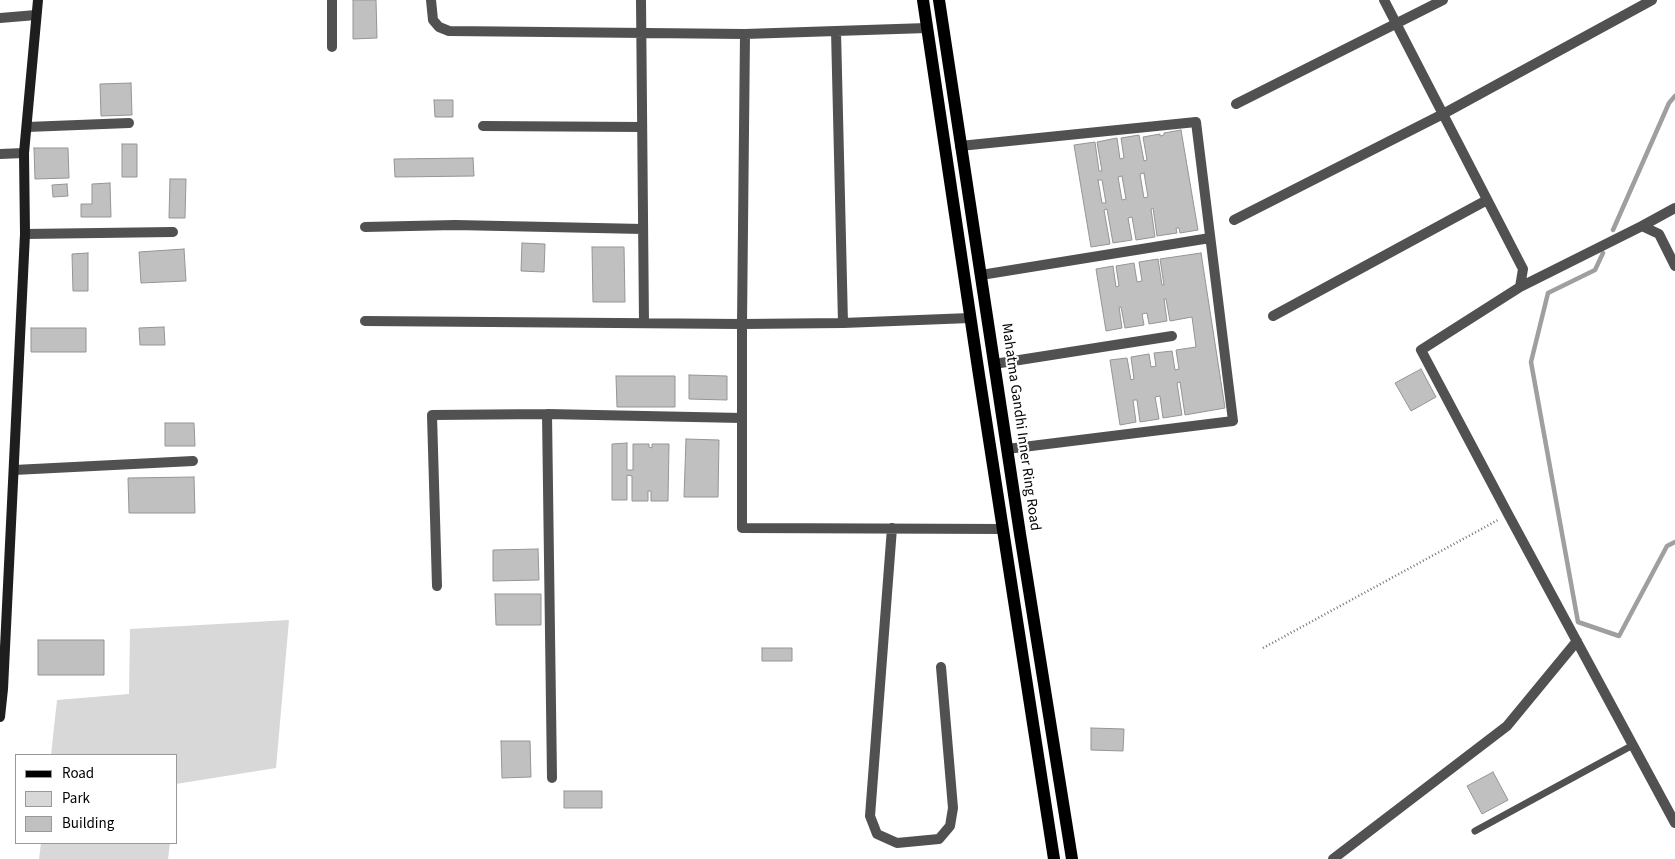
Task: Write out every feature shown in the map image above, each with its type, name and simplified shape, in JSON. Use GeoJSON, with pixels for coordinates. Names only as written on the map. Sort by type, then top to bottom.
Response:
{"type":"FeatureCollection","features":[{"type":"Feature","properties":{"kind":"main road"},"geometry":{"type":"LineString","coordinates":[[0,717],[25,234],[24,153],[38,0]]}},
{"type":"Feature","properties":{"kind":"main road","name":"Mahatma Gandhi Inner Ring Road"},"geometry":{"type":"LineString","coordinates":[[923,0],[1054,859]]}},
{"type":"Feature","properties":{"kind":"main road","name":"Mahatma Gandhi Inner Ring Road"},"geometry":{"type":"LineString","coordinates":[[939,0],[960,146],[1072,859]]}},
{"type":"Feature","properties":{"kind":"street"},"geometry":{"type":"LineString","coordinates":[[332,0],[332,47]]}},
{"type":"Feature","properties":{"kind":"street"},"geometry":{"type":"LineString","coordinates":[[431,0],[433,20],[439,27],[448,31],[745,34],[927,28]]}},
{"type":"Feature","properties":{"kind":"street"},"geometry":{"type":"LineString","coordinates":[[641,0],[644,323]]}},
{"type":"Feature","properties":{"kind":"street"},"geometry":{"type":"LineString","coordinates":[[1384,0],[1523,269],[1520,287]]}},
{"type":"Feature","properties":{"kind":"street"},"geometry":{"type":"LineString","coordinates":[[1236,104],[1444,0]]}},
{"type":"Feature","properties":{"kind":"street"},"geometry":{"type":"LineString","coordinates":[[1234,220],[1443,114],[1652,0]]}},
{"type":"Feature","properties":{"kind":"street"},"geometry":{"type":"LineString","coordinates":[[0,18],[36,15]]}},
{"type":"Feature","properties":{"kind":"street"},"geometry":{"type":"LineString","coordinates":[[836,31],[843,323]]}},
{"type":"Feature","properties":{"kind":"street"},"geometry":{"type":"LineString","coordinates":[[745,34],[742,528],[1003,529]]}},
{"type":"Feature","properties":{"kind":"street"},"geometry":{"type":"LineString","coordinates":[[960,146],[1196,122],[1233,421],[1007,449]]}},
{"type":"Feature","properties":{"kind":"street"},"geometry":{"type":"LineString","coordinates":[[27,126],[129,123]]}},
{"type":"Feature","properties":{"kind":"street"},"geometry":{"type":"LineString","coordinates":[[483,126],[642,127]]}},
{"type":"Feature","properties":{"kind":"street"},"geometry":{"type":"LineString","coordinates":[[0,154],[24,153]]}},
{"type":"Feature","properties":{"kind":"street"},"geometry":{"type":"LineString","coordinates":[[1273,316],[1487,200]]}},
{"type":"Feature","properties":{"kind":"street"},"geometry":{"type":"LineString","coordinates":[[1675,208],[1520,287],[1421,350],[1675,823]]}},
{"type":"Feature","properties":{"kind":"street"},"geometry":{"type":"LineString","coordinates":[[365,226],[455,225],[643,229]]}},
{"type":"Feature","properties":{"kind":"street"},"geometry":{"type":"LineString","coordinates":[[1642,226],[1659,234],[1675,266]]}},
{"type":"Feature","properties":{"kind":"street"},"geometry":{"type":"LineString","coordinates":[[25,234],[173,232]]}},
{"type":"Feature","properties":{"kind":"street"},"geometry":{"type":"LineString","coordinates":[[981,275],[1210,238]]}},
{"type":"Feature","properties":{"kind":"street"},"geometry":{"type":"LineString","coordinates":[[365,321],[742,324],[843,323],[970,318]]}},
{"type":"Feature","properties":{"kind":"street"},"geometry":{"type":"LineString","coordinates":[[994,364],[1172,336]]}},
{"type":"Feature","properties":{"kind":"street"},"geometry":{"type":"LineString","coordinates":[[437,586],[432,415],[548,414],[742,418]]}},
{"type":"Feature","properties":{"kind":"street"},"geometry":{"type":"LineString","coordinates":[[548,414],[552,778]]}},
{"type":"Feature","properties":{"kind":"street"},"geometry":{"type":"LineString","coordinates":[[14,470],[193,461]]}},
{"type":"Feature","properties":{"kind":"street"},"geometry":{"type":"LineString","coordinates":[[892,528],[870,816],[877,834],[897,843],[939,839],[950,826],[952,808],[940,667]]}},
{"type":"Feature","properties":{"kind":"street"},"geometry":{"type":"LineString","coordinates":[[1333,859],[1507,726],[1576,641]]}},
{"type":"Feature","properties":{"kind":"lane"},"geometry":{"type":"LineString","coordinates":[[1475,831],[1633,745]]}},
{"type":"Feature","properties":{"kind":"path"},"geometry":{"type":"LineString","coordinates":[[1263,648],[1508,514]]}},
{"type":"Feature","properties":{"kind":"green space"},"geometry":{"type":"Polygon","coordinates":[[[289,620],[276,768],[178,784],[178,754],[51,754],[57,700],[129,694],[130,629],[289,620]]]}},
{"type":"Feature","properties":{"kind":"green space"},"geometry":{"type":"Polygon","coordinates":[[[41,844],[170,844],[168,859],[39,859],[41,844]]]}},
{"type":"Feature","properties":{"kind":"building"},"geometry":{"type":"Polygon","coordinates":[[[353,0],[376,0],[377,38],[353,39],[353,0]]]}},
{"type":"Feature","properties":{"kind":"building"},"geometry":{"type":"Polygon","coordinates":[[[131,83],[132,115],[101,116],[100,84],[131,83]]]}},
{"type":"Feature","properties":{"kind":"building"},"geometry":{"type":"Polygon","coordinates":[[[434,100],[453,100],[453,117],[435,117],[434,100]]]}},
{"type":"Feature","properties":{"kind":"building"},"geometry":{"type":"Polygon","coordinates":[[[1181,130],[1198,230],[1180,233],[1179,228],[1176,228],[1177,233],[1157,236],[1153,208],[1151,209],[1155,237],[1136,240],[1132,217],[1128,218],[1132,240],[1113,243],[1107,209],[1104,210],[1110,244],[1091,247],[1074,145],[1095,142],[1099,171],[1102,171],[1097,142],[1117,138],[1120,159],[1124,158],[1121,138],[1139,135],[1144,161],[1147,160],[1143,137],[1160,134],[1160,136],[1164,135],[1164,133],[1181,130]],[[1144,173],[1140,174],[1144,198],[1148,197],[1144,173]],[[1122,176],[1118,177],[1122,200],[1126,199],[1122,176]],[[1098,180],[1102,203],[1106,203],[1102,180],[1098,180]]]}},
{"type":"Feature","properties":{"kind":"building"},"geometry":{"type":"Polygon","coordinates":[[[122,144],[137,144],[137,177],[122,177],[122,144]]]}},
{"type":"Feature","properties":{"kind":"building"},"geometry":{"type":"Polygon","coordinates":[[[34,148],[68,148],[69,178],[35,179],[34,148]]]}},
{"type":"Feature","properties":{"kind":"building"},"geometry":{"type":"Polygon","coordinates":[[[473,158],[474,176],[395,177],[394,159],[473,158]]]}},
{"type":"Feature","properties":{"kind":"building"},"geometry":{"type":"Polygon","coordinates":[[[170,179],[186,179],[185,218],[169,218],[170,179]]]}},
{"type":"Feature","properties":{"kind":"building"},"geometry":{"type":"Polygon","coordinates":[[[110,183],[111,217],[81,217],[81,204],[92,204],[92,184],[110,183]]]}},
{"type":"Feature","properties":{"kind":"building"},"geometry":{"type":"Polygon","coordinates":[[[67,184],[68,196],[53,197],[52,185],[67,184]]]}},
{"type":"Feature","properties":{"kind":"building"},"geometry":{"type":"Polygon","coordinates":[[[522,243],[545,244],[544,272],[521,271],[522,243]]]}},
{"type":"Feature","properties":{"kind":"building"},"geometry":{"type":"Polygon","coordinates":[[[592,247],[624,247],[625,302],[593,302],[592,247]]]}},
{"type":"Feature","properties":{"kind":"building"},"geometry":{"type":"Polygon","coordinates":[[[184,249],[186,281],[141,283],[139,252],[184,249]]]}},
{"type":"Feature","properties":{"kind":"building"},"geometry":{"type":"Polygon","coordinates":[[[88,253],[88,291],[73,291],[72,254],[88,253]]]}},
{"type":"Feature","properties":{"kind":"building"},"geometry":{"type":"Polygon","coordinates":[[[1201,253],[1225,408],[1185,415],[1180,382],[1177,383],[1182,415],[1163,418],[1160,396],[1155,397],[1159,419],[1140,422],[1137,400],[1133,400],[1136,422],[1120,425],[1110,360],[1127,358],[1131,380],[1134,379],[1131,357],[1149,354],[1151,367],[1156,366],[1154,353],[1172,351],[1175,370],[1179,369],[1176,350],[1196,347],[1192,317],[1170,321],[1166,299],[1164,299],[1167,321],[1149,324],[1147,313],[1142,314],[1144,325],[1125,328],[1121,307],[1119,307],[1122,328],[1106,331],[1096,269],[1113,266],[1116,287],[1119,286],[1116,266],[1134,263],[1137,282],[1142,281],[1139,262],[1158,259],[1162,285],[1164,285],[1160,259],[1201,253]]]}},
{"type":"Feature","properties":{"kind":"building"},"geometry":{"type":"Polygon","coordinates":[[[164,327],[165,345],[140,345],[139,328],[164,327]]]}},
{"type":"Feature","properties":{"kind":"building"},"geometry":{"type":"Polygon","coordinates":[[[31,328],[86,328],[86,352],[31,352],[31,328]]]}},
{"type":"Feature","properties":{"kind":"building"},"geometry":{"type":"Polygon","coordinates":[[[1421,369],[1436,397],[1411,411],[1395,383],[1421,369]]]}},
{"type":"Feature","properties":{"kind":"building"},"geometry":{"type":"Polygon","coordinates":[[[689,375],[727,376],[727,400],[689,399],[689,375]]]}},
{"type":"Feature","properties":{"kind":"building"},"geometry":{"type":"Polygon","coordinates":[[[616,376],[675,376],[675,407],[617,407],[616,376]]]}},
{"type":"Feature","properties":{"kind":"building"},"geometry":{"type":"Polygon","coordinates":[[[165,423],[194,423],[195,446],[165,446],[165,423]]]}},
{"type":"Feature","properties":{"kind":"building"},"geometry":{"type":"Polygon","coordinates":[[[686,439],[719,440],[718,497],[684,497],[686,439]]]}},
{"type":"Feature","properties":{"kind":"building"},"geometry":{"type":"Polygon","coordinates":[[[627,443],[627,470],[633,470],[633,444],[649,444],[649,447],[652,448],[652,444],[669,444],[668,501],[651,501],[651,491],[648,491],[648,501],[632,501],[632,476],[627,475],[627,500],[612,500],[612,444],[627,443]]]}},
{"type":"Feature","properties":{"kind":"building"},"geometry":{"type":"Polygon","coordinates":[[[194,477],[195,513],[129,513],[128,478],[194,477]]]}},
{"type":"Feature","properties":{"kind":"building"},"geometry":{"type":"Polygon","coordinates":[[[538,549],[539,580],[493,581],[493,550],[538,549]]]}},
{"type":"Feature","properties":{"kind":"building"},"geometry":{"type":"Polygon","coordinates":[[[495,594],[541,594],[541,625],[496,625],[495,594]]]}},
{"type":"Feature","properties":{"kind":"building"},"geometry":{"type":"Polygon","coordinates":[[[38,640],[104,640],[104,675],[38,675],[38,640]]]}},
{"type":"Feature","properties":{"kind":"building"},"geometry":{"type":"Polygon","coordinates":[[[762,648],[792,648],[792,661],[762,661],[762,648]]]}},
{"type":"Feature","properties":{"kind":"building"},"geometry":{"type":"Polygon","coordinates":[[[1091,728],[1124,729],[1123,751],[1091,750],[1091,728]]]}},
{"type":"Feature","properties":{"kind":"building"},"geometry":{"type":"Polygon","coordinates":[[[501,741],[530,741],[531,777],[502,778],[501,741]]]}},
{"type":"Feature","properties":{"kind":"building"},"geometry":{"type":"Polygon","coordinates":[[[1493,772],[1508,800],[1482,814],[1467,786],[1493,772]]]}},
{"type":"Feature","properties":{"kind":"building"},"geometry":{"type":"Polygon","coordinates":[[[564,791],[602,791],[602,808],[564,808],[564,791]]]}},
{"type":"Feature","properties":{"kind":"waterway"},"geometry":{"type":"LineString","coordinates":[[1613,230],[1669,103],[1675,96]]}},
{"type":"Feature","properties":{"kind":"waterway"},"geometry":{"type":"LineString","coordinates":[[1603,253],[1595,270],[1548,293],[1531,362],[1578,622],[1619,636],[1667,546],[1675,542]]}}]}
